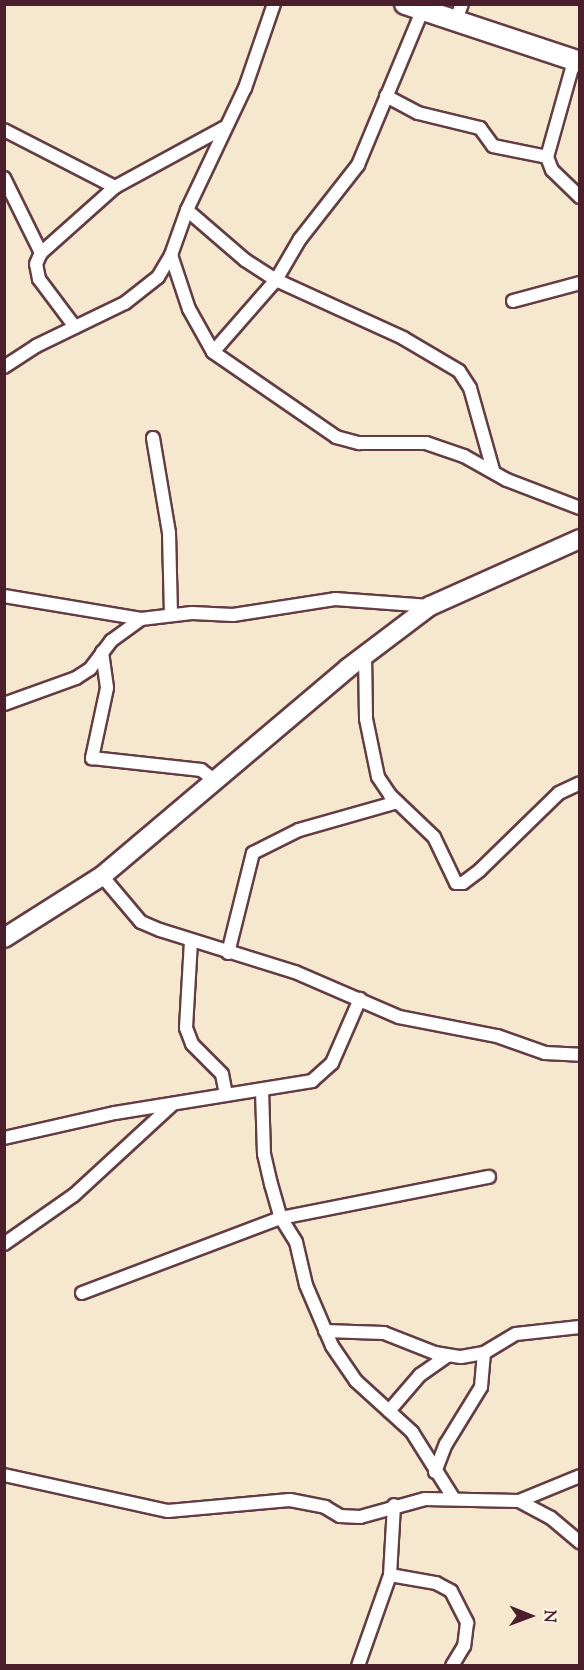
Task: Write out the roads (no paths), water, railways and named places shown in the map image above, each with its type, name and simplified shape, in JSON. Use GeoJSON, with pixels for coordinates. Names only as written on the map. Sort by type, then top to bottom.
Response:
{"type":"FeatureCollection","features":[{"type":"Feature","properties":{"kind":"main road"},"geometry":{"type":"LineString","coordinates":[[414,8],[459,13],[577,61]]}},
{"type":"Feature","properties":{"kind":"street"},"geometry":{"type":"LineString","coordinates":[[4,367],[147,287],[171,255],[187,210],[245,88],[274,4]]}},
{"type":"Feature","properties":{"kind":"street"},"geometry":{"type":"LineString","coordinates":[[213,352],[276,280],[300,239],[358,165],[386,96],[414,8]]}},
{"type":"Feature","properties":{"kind":"street"},"geometry":{"type":"LineString","coordinates":[[547,157],[577,61]]}},
{"type":"Feature","properties":{"kind":"street"},"geometry":{"type":"LineString","coordinates":[[386,96],[418,113],[480,128],[493,146],[547,157],[562,182],[579,197]]}},
{"type":"Feature","properties":{"kind":"street"},"geometry":{"type":"LineString","coordinates":[[75,327],[39,279],[36,264],[42,254],[115,187],[225,127]]}},
{"type":"Feature","properties":{"kind":"street"},"geometry":{"type":"LineString","coordinates":[[4,130],[115,187]]}},
{"type":"Feature","properties":{"kind":"street"},"geometry":{"type":"LineString","coordinates":[[4,178],[42,254]]}},
{"type":"Feature","properties":{"kind":"street"},"geometry":{"type":"LineString","coordinates":[[187,210],[245,260],[276,280],[402,338],[459,371],[470,388],[493,470]]}},
{"type":"Feature","properties":{"kind":"street"},"geometry":{"type":"LineString","coordinates":[[171,255],[189,309],[213,352],[336,437],[359,443],[426,443],[493,470],[514,484],[579,508]]}},
{"type":"Feature","properties":{"kind":"street"},"geometry":{"type":"LineString","coordinates":[[513,302],[579,283]]}},
{"type":"Feature","properties":{"kind":"street"},"geometry":{"type":"LineString","coordinates":[[153,438],[169,532],[171,615]]}},
{"type":"Feature","properties":{"kind":"street"},"geometry":{"type":"LineString","coordinates":[[4,938],[102,876],[217,782],[365,654],[430,606],[579,539]]}},
{"type":"Feature","properties":{"kind":"street"},"geometry":{"type":"LineString","coordinates":[[4,596],[141,619],[171,615],[233,615],[335,599],[430,606]]}},
{"type":"Feature","properties":{"kind":"street"},"geometry":{"type":"LineString","coordinates":[[4,704],[76,678],[90,669],[102,652],[141,619]]}},
{"type":"Feature","properties":{"kind":"street"},"geometry":{"type":"LineString","coordinates":[[102,652],[107,688],[92,758],[97,761],[201,770],[217,782]]}},
{"type":"Feature","properties":{"kind":"street"},"geometry":{"type":"LineString","coordinates":[[365,654],[369,747],[378,777],[397,802],[434,837],[451,877],[456,883],[463,883],[559,793],[579,783]]}},
{"type":"Feature","properties":{"kind":"street"},"geometry":{"type":"LineString","coordinates":[[228,953],[253,853],[299,830],[397,802]]}},
{"type":"Feature","properties":{"kind":"street"},"geometry":{"type":"LineString","coordinates":[[102,876],[141,922],[228,953],[295,972],[427,1024],[497,1036],[545,1053],[579,1055]]}},
{"type":"Feature","properties":{"kind":"street"},"geometry":{"type":"LineString","coordinates":[[191,940],[186,1028],[192,1044],[222,1074],[226,1095]]}},
{"type":"Feature","properties":{"kind":"street"},"geometry":{"type":"LineString","coordinates":[[4,1138],[226,1095],[312,1081],[325,1073],[360,999]]}},
{"type":"Feature","properties":{"kind":"street"},"geometry":{"type":"LineString","coordinates":[[262,1090],[264,1154],[281,1218],[296,1242],[306,1285],[326,1331],[349,1372],[416,1437],[453,1499]]}},
{"type":"Feature","properties":{"kind":"street"},"geometry":{"type":"LineString","coordinates":[[4,1244],[74,1195],[172,1105]]}},
{"type":"Feature","properties":{"kind":"street"},"geometry":{"type":"LineString","coordinates":[[82,1293],[281,1218],[489,1177]]}},
{"type":"Feature","properties":{"kind":"street"},"geometry":{"type":"LineString","coordinates":[[326,1331],[384,1333],[447,1356],[484,1353],[516,1334],[579,1327]]}},
{"type":"Feature","properties":{"kind":"street"},"geometry":{"type":"LineString","coordinates":[[435,1472],[446,1444],[481,1387],[484,1353]]}},
{"type":"Feature","properties":{"kind":"street"},"geometry":{"type":"LineString","coordinates":[[389,1411],[420,1375],[447,1356]]}},
{"type":"Feature","properties":{"kind":"street"},"geometry":{"type":"LineString","coordinates":[[4,1475],[168,1511],[290,1500],[325,1508],[340,1516],[360,1517],[374,1516],[394,1505],[453,1499],[494,1503],[519,1501],[579,1476]]}},
{"type":"Feature","properties":{"kind":"street"},"geometry":{"type":"LineString","coordinates":[[519,1501],[550,1518],[579,1542]]}},
{"type":"Feature","properties":{"kind":"street"},"geometry":{"type":"LineString","coordinates":[[358,1665],[390,1575],[394,1505]]}},
{"type":"Feature","properties":{"kind":"street"},"geometry":{"type":"LineString","coordinates":[[390,1575],[436,1583],[451,1591],[467,1623],[464,1646],[452,1665]]}}]}
